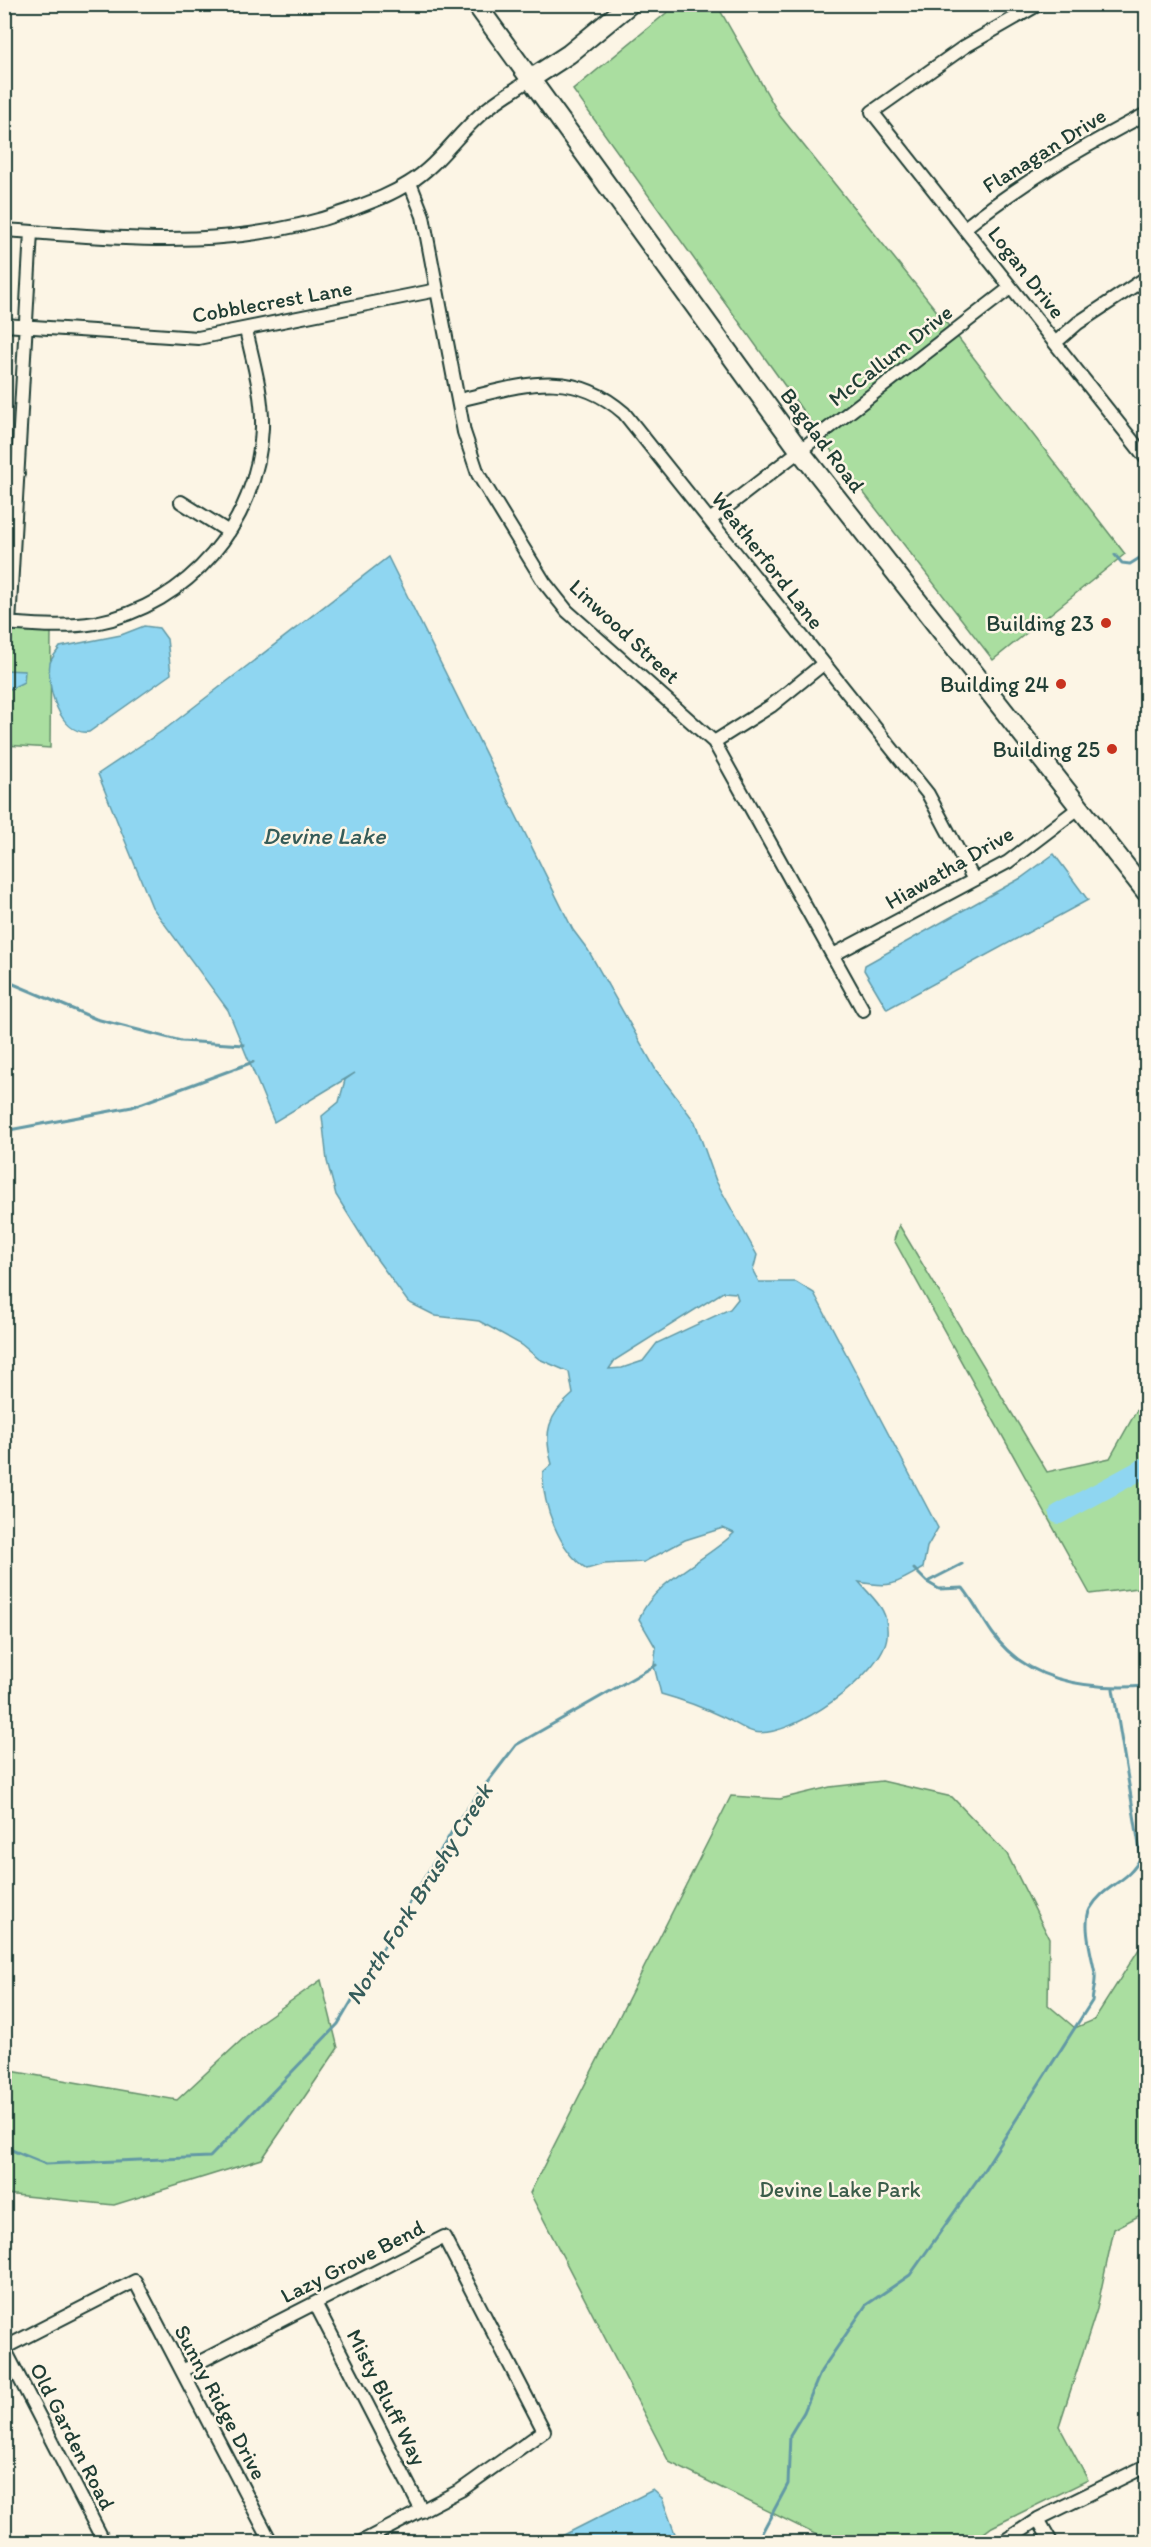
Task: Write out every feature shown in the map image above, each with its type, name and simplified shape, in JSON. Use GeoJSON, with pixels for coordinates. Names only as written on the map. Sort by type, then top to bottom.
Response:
{"type":"FeatureCollection","features":[{"type":"Feature","properties":{"kind":"street","name":"Bagdad Road"},"geometry":{"type":"LineString","coordinates":[[476,4],[800,451],[1146,892]]}},
{"type":"Feature","properties":{"kind":"street"},"geometry":{"type":"LineString","coordinates":[[4,230],[147,239],[214,240],[284,229],[332,216],[384,197],[410,183],[436,163],[480,114],[569,54],[630,4]]}},
{"type":"Feature","properties":{"kind":"street","name":"Logan Drive"},"geometry":{"type":"LineString","coordinates":[[1039,4],[964,47],[872,112],[966,227],[1010,288],[1146,458]]}},
{"type":"Feature","properties":{"kind":"street","name":"Flanagan Drive"},"geometry":{"type":"LineString","coordinates":[[966,227],[1005,196],[1064,158],[1146,114]]}},
{"type":"Feature","properties":{"kind":"street","name":"Linwood Street"},"geometry":{"type":"LineString","coordinates":[[410,183],[423,216],[472,461],[544,582],[567,611],[714,742],[863,1010]]}},
{"type":"Feature","properties":{"kind":"street"},"geometry":{"type":"LineString","coordinates":[[31,232],[18,474],[7,623],[57,626],[94,623],[128,614],[161,600],[185,583],[209,560],[241,512],[255,476],[262,426],[258,388],[246,330]]}},
{"type":"Feature","properties":{"kind":"street"},"geometry":{"type":"LineString","coordinates":[[1055,343],[1078,323],[1146,278]]}},
{"type":"Feature","properties":{"kind":"street","name":"McCallum Drive"},"geometry":{"type":"LineString","coordinates":[[710,519],[1010,288]]}},
{"type":"Feature","properties":{"kind":"street","name":"Cobblecrest Lane"},"geometry":{"type":"LineString","coordinates":[[4,325],[181,338],[211,336],[437,290]]}},
{"type":"Feature","properties":{"kind":"street","name":"Weatherford Lane"},"geometry":{"type":"LineString","coordinates":[[459,400],[542,383],[573,385],[601,394],[636,426],[928,794],[974,880]]}},
{"type":"Feature","properties":{"kind":"street"},"geometry":{"type":"LineString","coordinates":[[4,474],[18,474]]}},
{"type":"Feature","properties":{"kind":"street"},"geometry":{"type":"LineString","coordinates":[[181,502],[229,532]]}},
{"type":"Feature","properties":{"kind":"street"},"geometry":{"type":"LineString","coordinates":[[714,742],[771,706],[823,664]]}},
{"type":"Feature","properties":{"kind":"street","name":"Hiawatha Drive"},"geometry":{"type":"LineString","coordinates":[[833,955],[1008,862],[1080,807]]}},
{"type":"Feature","properties":{"kind":"street","name":"Lazy Grove Bend"},"geometry":{"type":"LineString","coordinates":[[182,2371],[444,2237],[544,2431],[461,2490],[422,2511]]}},
{"type":"Feature","properties":{"kind":"street","name":"Sunny Ridge Drive"},"geometry":{"type":"LineString","coordinates":[[4,2348],[135,2281],[271,2542]]}},
{"type":"Feature","properties":{"kind":"street","name":"Misty Bluff Way"},"geometry":{"type":"LineString","coordinates":[[315,2303],[422,2511]]}},
{"type":"Feature","properties":{"kind":"street","name":"Old Garden Road"},"geometry":{"type":"LineString","coordinates":[[4,2348],[104,2542]]}},
{"type":"Feature","properties":{"kind":"street"},"geometry":{"type":"LineString","coordinates":[[1004,2542],[1038,2519],[1146,2466]]}},
{"type":"Feature","properties":{"kind":"street"},"geometry":{"type":"LineString","coordinates":[[361,2542],[422,2511]]}},
{"type":"Feature","properties":{"kind":"street"},"geometry":{"type":"LineString","coordinates":[[1038,2519],[1051,2542]]}},
{"type":"Feature","properties":{"kind":"green space"},"geometry":{"type":"Polygon","coordinates":[[[676,5],[717,5],[780,116],[960,340],[1125,554],[993,660],[833,453],[573,90],[676,5]]]}},
{"type":"Feature","properties":{"kind":"green space"},"geometry":{"type":"Polygon","coordinates":[[[4,629],[51,632],[50,748],[5,745],[4,629]]]}},
{"type":"Feature","properties":{"kind":"green space"},"geometry":{"type":"Polygon","coordinates":[[[899,1225],[1047,1472],[1110,1458],[1137,1410],[1146,1403],[1146,1587],[1090,1594],[894,1240],[899,1225]]]}},
{"type":"Feature","properties":{"kind":"green space","name":"Devine Lake Park"},"geometry":{"type":"Polygon","coordinates":[[[882,1781],[952,1797],[1007,1854],[1049,1938],[1048,2005],[1075,2028],[1094,2020],[1146,1938],[1146,2212],[1114,2229],[1097,2309],[1059,2426],[1088,2480],[992,2527],[972,2542],[831,2542],[669,2462],[530,2193],[731,1796],[780,1799],[830,1787],[882,1781]]]}},
{"type":"Feature","properties":{"kind":"green space"},"geometry":{"type":"Polygon","coordinates":[[[321,1980],[338,2048],[262,2159],[114,2205],[5,2194],[5,2070],[177,2100],[261,2022],[321,1980]]]}},
{"type":"Feature","properties":{"kind":"water","name":"Devine Lake"},"geometry":{"type":"Polygon","coordinates":[[[388,557],[573,930],[588,950],[656,1070],[695,1122],[716,1181],[757,1255],[753,1271],[759,1282],[796,1282],[814,1293],[938,1528],[927,1547],[923,1568],[893,1584],[879,1585],[859,1582],[880,1606],[886,1619],[887,1636],[882,1651],[870,1668],[833,1701],[790,1726],[770,1732],[754,1732],[701,1708],[661,1694],[654,1666],[656,1648],[639,1619],[646,1605],[668,1582],[734,1533],[723,1528],[685,1540],[644,1562],[604,1564],[587,1569],[568,1551],[549,1512],[543,1485],[543,1472],[552,1464],[548,1434],[553,1417],[573,1394],[569,1372],[539,1359],[522,1345],[479,1321],[436,1316],[408,1302],[373,1254],[336,1195],[327,1161],[322,1116],[339,1102],[345,1080],[355,1073],[274,1122],[228,1010],[152,907],[98,774],[168,727],[388,557]],[[723,1292],[615,1360],[609,1369],[622,1368],[643,1361],[657,1343],[730,1309],[738,1299],[736,1293],[723,1292]]]}},
{"type":"Feature","properties":{"kind":"water"},"geometry":{"type":"Polygon","coordinates":[[[144,626],[159,628],[167,639],[171,674],[89,732],[79,731],[70,726],[57,708],[50,684],[50,663],[60,647],[121,635],[144,626]]]}},
{"type":"Feature","properties":{"kind":"water"},"geometry":{"type":"Polygon","coordinates":[[[5,670],[25,671],[24,682],[8,690],[5,688],[5,670]]]}},
{"type":"Feature","properties":{"kind":"water"},"geometry":{"type":"Polygon","coordinates":[[[1054,854],[1088,900],[887,1009],[864,970],[865,965],[1021,878],[1054,854]]]}},
{"type":"Feature","properties":{"kind":"water"},"geometry":{"type":"Polygon","coordinates":[[[653,2490],[662,2498],[678,2542],[550,2542],[653,2490]]]}},
{"type":"Feature","properties":{"kind":"waterway"},"geometry":{"type":"LineString","coordinates":[[1115,555],[1122,563],[1130,564],[1146,554]]}},
{"type":"Feature","properties":{"kind":"waterway"},"geometry":{"type":"LineString","coordinates":[[4,980],[96,1019],[181,1041],[244,1045]]}},
{"type":"Feature","properties":{"kind":"waterway"},"geometry":{"type":"LineString","coordinates":[[4,1131],[132,1107],[253,1062]]}},
{"type":"Feature","properties":{"kind":"waterway","name":"North Fork Brushy Creek"},"geometry":{"type":"LineString","coordinates":[[1059,1514],[1146,1467]]}},
{"type":"Feature","properties":{"kind":"waterway","name":"North Fork Brushy Creek"},"geometry":{"type":"LineString","coordinates":[[914,1569],[927,1582],[962,1564]]}},
{"type":"Feature","properties":{"kind":"waterway"},"geometry":{"type":"LineString","coordinates":[[927,1582],[939,1589],[963,1588],[993,1634],[1007,1650],[1042,1673],[1083,1684],[1146,1686]]}},
{"type":"Feature","properties":{"kind":"waterway","name":"North Fork Brushy Creek"},"geometry":{"type":"LineString","coordinates":[[4,2147],[46,2164],[210,2157],[338,2024],[460,1818],[516,1745],[656,1665]]}},
{"type":"Feature","properties":{"kind":"waterway"},"geometry":{"type":"LineString","coordinates":[[757,2542],[788,2484],[790,2435],[804,2412],[821,2371],[866,2305],[910,2275],[982,2173],[1092,2001],[1095,1976],[1087,1932],[1090,1909],[1102,1894],[1130,1873],[1141,1857],[1113,1689]]}},
{"type":"Feature","properties":{"kind":"place","name":"Building 23"},"geometry":{"type":"Point","coordinates":[1106,623]}},
{"type":"Feature","properties":{"kind":"place","name":"Building 24"},"geometry":{"type":"Point","coordinates":[1061,684]}},
{"type":"Feature","properties":{"kind":"place","name":"Building 25"},"geometry":{"type":"Point","coordinates":[1112,749]}}]}
